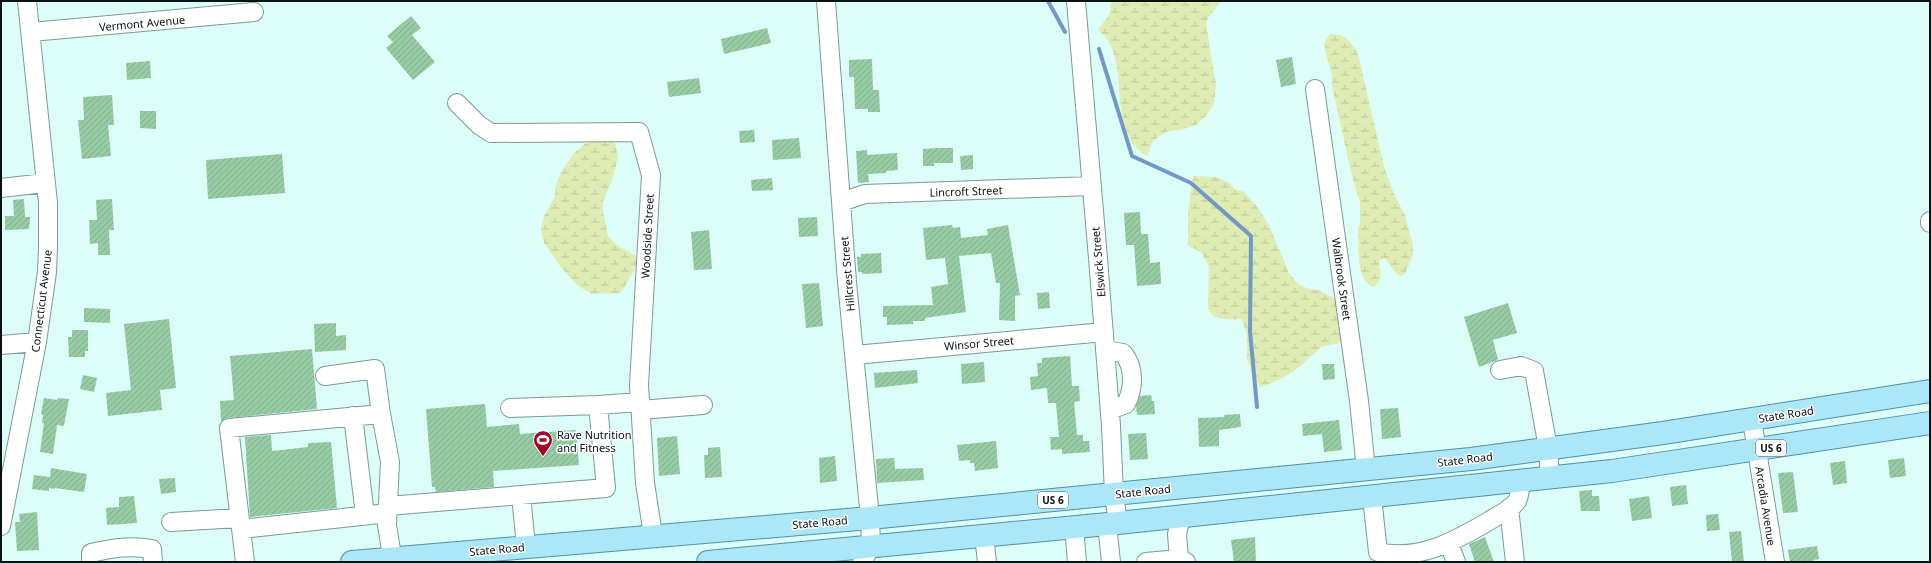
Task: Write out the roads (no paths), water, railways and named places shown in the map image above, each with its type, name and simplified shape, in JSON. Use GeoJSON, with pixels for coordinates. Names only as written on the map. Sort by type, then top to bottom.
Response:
{"type":"FeatureCollection","features":[{"type":"Feature","properties":{"kind":"main road","name":"State Road"},"geometry":{"type":"LineString","coordinates":[[352,562],[392,560],[653,535],[870,518],[1366,470],[1548,448],[1752,420],[1930,391]]}},
{"type":"Feature","properties":{"kind":"main road","name":"US 6"},"geometry":{"type":"LineString","coordinates":[[708,562],[866,554],[984,536],[1113,524],[1550,478],[1652,466],[1930,423]]}},
{"type":"Feature","properties":{"kind":"street","name":"Connecticut Avenue"},"geometry":{"type":"LineString","coordinates":[[1,526],[37,342],[47,272],[48,203],[27,1]]}},
{"type":"Feature","properties":{"kind":"street","name":"Hillcrest Street"},"geometry":{"type":"LineString","coordinates":[[826,1],[841,202],[870,518],[866,554]]}},
{"type":"Feature","properties":{"kind":"street","name":"Elswick Street"},"geometry":{"type":"LineString","coordinates":[[1076,1],[1110,410],[1114,494],[1111,562]]}},
{"type":"Feature","properties":{"kind":"street","name":"Vermont Avenue"},"geometry":{"type":"LineString","coordinates":[[31,32],[254,12]]}},
{"type":"Feature","properties":{"kind":"street","name":"Walbrook Street"},"geometry":{"type":"LineString","coordinates":[[1315,89],[1359,401],[1366,470]]}},
{"type":"Feature","properties":{"kind":"street","name":"Woodside Street"},"geometry":{"type":"LineString","coordinates":[[457,103],[479,125],[491,133],[639,132],[650,175],[639,385],[645,483],[653,535]]}},
{"type":"Feature","properties":{"kind":"street"},"geometry":{"type":"LineString","coordinates":[[1,188],[45,183]]}},
{"type":"Feature","properties":{"kind":"street","name":"Lincroft Street"},"geometry":{"type":"LineString","coordinates":[[841,202],[865,194],[1091,186]]}},
{"type":"Feature","properties":{"kind":"street","name":"Winsor Street"},"geometry":{"type":"LineString","coordinates":[[855,355],[1104,332]]}},
{"type":"Feature","properties":{"kind":"street"},"geometry":{"type":"LineString","coordinates":[[1,344],[37,342]]}},
{"type":"Feature","properties":{"kind":"street"},"geometry":{"type":"LineString","coordinates":[[1105,350],[1123,353],[1128,359],[1132,374],[1132,393],[1126,404],[1110,410]]}},
{"type":"Feature","properties":{"kind":"street"},"geometry":{"type":"LineString","coordinates":[[1500,370],[1521,366],[1534,371],[1548,448],[1550,478]]}},
{"type":"Feature","properties":{"kind":"street"},"geometry":{"type":"LineString","coordinates":[[325,376],[375,369],[380,414],[390,462],[387,524],[392,560]]}},
{"type":"Feature","properties":{"kind":"street"},"geometry":{"type":"LineString","coordinates":[[510,408],[598,405],[703,405]]}},
{"type":"Feature","properties":{"kind":"street"},"geometry":{"type":"LineString","coordinates":[[171,522],[240,523],[365,515],[388,510],[521,495],[606,488],[598,405]]}},
{"type":"Feature","properties":{"kind":"street"},"geometry":{"type":"LineString","coordinates":[[245,562],[229,428],[380,414]]}},
{"type":"Feature","properties":{"kind":"street"},"geometry":{"type":"LineString","coordinates":[[353,416],[365,515]]}},
{"type":"Feature","properties":{"kind":"street","name":"Arcadia Avenue"},"geometry":{"type":"LineString","coordinates":[[1752,420],[1775,562]]}},
{"type":"Feature","properties":{"kind":"street"},"geometry":{"type":"LineString","coordinates":[[1372,497],[1378,552],[1409,557],[1449,543],[1509,508],[1517,501],[1521,480]]}},
{"type":"Feature","properties":{"kind":"street"},"geometry":{"type":"LineString","coordinates":[[521,495],[526,546]]}},
{"type":"Feature","properties":{"kind":"street"},"geometry":{"type":"LineString","coordinates":[[1509,508],[1515,562]]}},
{"type":"Feature","properties":{"kind":"street"},"geometry":{"type":"LineString","coordinates":[[1146,562],[1182,560],[1177,534],[1181,517]]}},
{"type":"Feature","properties":{"kind":"street"},"geometry":{"type":"LineString","coordinates":[[1074,527],[1076,562]]}},
{"type":"Feature","properties":{"kind":"street"},"geometry":{"type":"LineString","coordinates":[[984,536],[987,562]]}},
{"type":"Feature","properties":{"kind":"street"},"geometry":{"type":"LineString","coordinates":[[1449,543],[1456,562]]}},
{"type":"Feature","properties":{"kind":"street"},"geometry":{"type":"LineString","coordinates":[[91,562],[91,553],[111,548],[136,546],[152,550],[153,562]]}},
{"type":"Feature","properties":{"kind":"waterway"},"geometry":{"type":"LineString","coordinates":[[1048,1],[1065,32]]}},
{"type":"Feature","properties":{"kind":"waterway"},"geometry":{"type":"LineString","coordinates":[[1099,49],[1132,156],[1191,183],[1251,236],[1250,331],[1257,407]]}},
{"type":"Feature","properties":{"kind":"place","name":"Rave Nutrition and Fitness"},"geometry":{"type":"Point","coordinates":[543,457]}}]}
